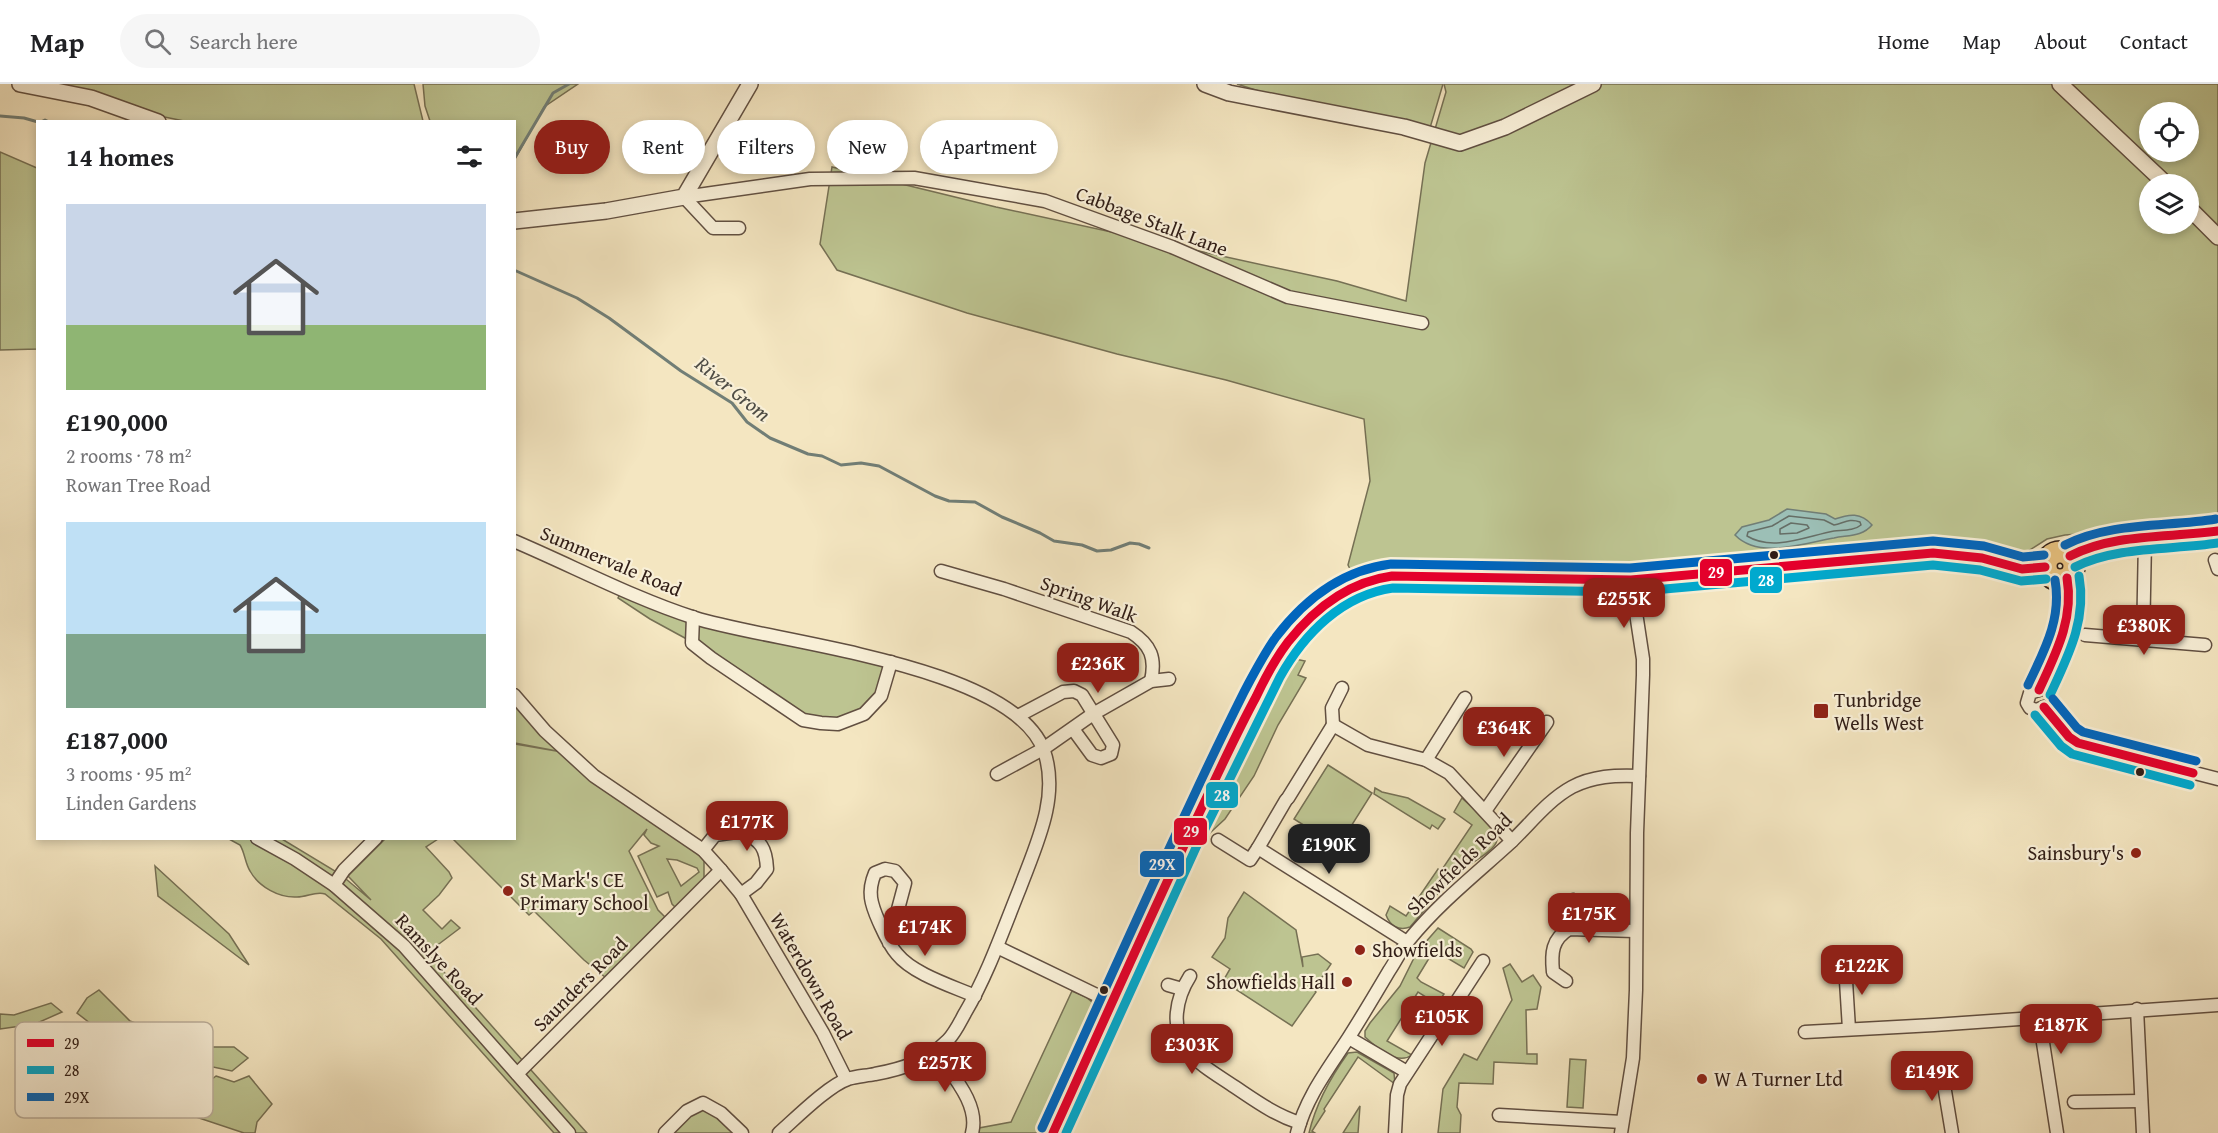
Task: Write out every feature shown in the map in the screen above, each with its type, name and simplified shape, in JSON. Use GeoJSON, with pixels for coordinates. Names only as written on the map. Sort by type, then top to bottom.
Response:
{"type":"FeatureCollection","features":[{"type":"Feature","properties":{"kind":"highway"},"geometry":{"type":"LineString","coordinates":[[2070,556],[2077,550],[2218,531]]}},
{"type":"Feature","properties":{"kind":"highway"},"geometry":{"type":"LineString","coordinates":[[2061,551],[2073,560],[2073,569],[2067,578],[2060,580],[2052,578],[2045,567],[2048,557],[2056,552],[2061,551]]}},
{"type":"Feature","properties":{"kind":"highway"},"geometry":{"type":"LineString","coordinates":[[1053,1133],[1150,916],[1236,734],[1284,646],[1322,608],[1353,585],[1377,577],[1631,580],[1933,553],[1982,558],[2022,570],[2045,567]]}},
{"type":"Feature","properties":{"kind":"street"},"geometry":{"type":"LineString","coordinates":[[20,84],[91,98],[152,120]]}},
{"type":"Feature","properties":{"kind":"street"},"geometry":{"type":"LineString","coordinates":[[516,221],[606,211],[684,196],[750,84]]}},
{"type":"Feature","properties":{"kind":"street"},"geometry":{"type":"LineString","coordinates":[[1205,84],[1229,93],[1401,127],[1460,143],[1505,127],[1593,84]]}},
{"type":"Feature","properties":{"kind":"street"},"geometry":{"type":"LineString","coordinates":[[2061,84],[2156,174]]}},
{"type":"Feature","properties":{"kind":"street","name":"Cabbage Stalk Lane"},"geometry":{"type":"LineString","coordinates":[[684,196],[810,179],[914,178],[1045,201],[1172,247],[1288,297],[1422,323]]}},
{"type":"Feature","properties":{"kind":"street"},"geometry":{"type":"LineString","coordinates":[[684,196],[713,228],[739,228]]}},
{"type":"Feature","properties":{"kind":"street"},"geometry":{"type":"LineString","coordinates":[[2199,218],[2218,237]]}},
{"type":"Feature","properties":{"kind":"street"},"geometry":{"type":"LineString","coordinates":[[2143,641],[2145,540]]}},
{"type":"Feature","properties":{"kind":"street","name":"Summervale Road"},"geometry":{"type":"LineString","coordinates":[[516,542],[621,590],[693,617],[891,662],[963,687],[996,702],[1017,716],[1033,733],[1043,749],[1049,793],[1043,825],[997,947],[975,996],[950,1038],[936,1051],[907,1068],[846,1079]]}},
{"type":"Feature","properties":{"kind":"street","name":"Spring Walk"},"geometry":{"type":"LineString","coordinates":[[941,571],[1002,595],[1131,632],[1144,640],[1152,655],[1154,669],[1151,681]]}},
{"type":"Feature","properties":{"kind":"street"},"geometry":{"type":"LineString","coordinates":[[2067,578],[2071,591],[2067,627],[2039,690],[2030,693],[2027,703],[2030,708],[2036,710],[2044,707],[2069,737],[2078,743],[2218,779]]}},
{"type":"Feature","properties":{"kind":"street"},"geometry":{"type":"LineString","coordinates":[[1499,1115],[1622,1127],[1633,1058],[1643,659],[1631,580]]}},
{"type":"Feature","properties":{"kind":"street","name":"Summervale Road"},"geometry":{"type":"LineString","coordinates":[[693,617],[692,643],[803,720],[838,724],[864,714],[881,696],[891,662]]}},
{"type":"Feature","properties":{"kind":"street"},"geometry":{"type":"LineString","coordinates":[[2085,635],[2205,645]]}},
{"type":"Feature","properties":{"kind":"street"},"geometry":{"type":"LineString","coordinates":[[998,774],[1043,749],[1093,714],[1151,681],[1169,679]]}},
{"type":"Feature","properties":{"kind":"street"},"geometry":{"type":"LineString","coordinates":[[1218,840],[1250,860],[1334,726],[1332,708],[1342,688]]}},
{"type":"Feature","properties":{"kind":"street"},"geometry":{"type":"LineString","coordinates":[[1017,716],[1063,692],[1082,695],[1109,735],[1113,745],[1111,754],[1101,758],[1092,755],[1073,729]]}},
{"type":"Feature","properties":{"kind":"street"},"geometry":{"type":"LineString","coordinates":[[1426,760],[1465,698]]}},
{"type":"Feature","properties":{"kind":"street","name":"Waterdown Road"},"geometry":{"type":"LineString","coordinates":[[516,699],[545,731],[594,776],[703,850],[722,870],[741,894],[823,1032],[846,1079]]}},
{"type":"Feature","properties":{"kind":"street"},"geometry":{"type":"LineString","coordinates":[[1485,811],[1547,722]]}},
{"type":"Feature","properties":{"kind":"street"},"geometry":{"type":"LineString","coordinates":[[1334,726],[1368,745],[1426,760],[1449,773],[1512,841]]}},
{"type":"Feature","properties":{"kind":"street","name":"Showfields Road"},"geometry":{"type":"LineString","coordinates":[[1298,1128],[1324,1074],[1349,1038],[1407,942],[1459,887],[1512,841],[1554,800],[1572,788],[1590,780],[1613,775],[1639,776]]}},
{"type":"Feature","properties":{"kind":"street"},"geometry":{"type":"LineString","coordinates":[[703,850],[715,835],[743,831],[758,840],[766,854],[767,869],[756,883],[741,894]]}},
{"type":"Feature","properties":{"kind":"street","name":"Ramslye Road"},"geometry":{"type":"LineString","coordinates":[[261,840],[334,885],[404,946],[569,1133]]}},
{"type":"Feature","properties":{"kind":"street"},"geometry":{"type":"LineString","coordinates":[[334,885],[344,870],[374,840]]}},
{"type":"Feature","properties":{"kind":"street"},"geometry":{"type":"LineString","coordinates":[[1257,848],[1407,942]]}},
{"type":"Feature","properties":{"kind":"street"},"geometry":{"type":"LineString","coordinates":[[889,943],[906,883],[896,871],[885,869],[875,873],[870,884],[870,902],[889,943],[898,956],[913,968],[975,996]]}},
{"type":"Feature","properties":{"kind":"street","name":"Saunders Road"},"geometry":{"type":"LineString","coordinates":[[517,1074],[722,870]]}},
{"type":"Feature","properties":{"kind":"street"},"geometry":{"type":"LineString","coordinates":[[1569,929],[1573,900]]}},
{"type":"Feature","properties":{"kind":"street"},"geometry":{"type":"LineString","coordinates":[[1566,981],[1553,972],[1551,959],[1554,944],[1560,934],[1569,929],[1635,931]]}},
{"type":"Feature","properties":{"kind":"street"},"geometry":{"type":"LineString","coordinates":[[997,947],[1113,1003]]}},
{"type":"Feature","properties":{"kind":"street"},"geometry":{"type":"LineString","coordinates":[[1395,1133],[1397,1095],[1400,1084],[1483,960]]}},
{"type":"Feature","properties":{"kind":"street"},"geometry":{"type":"LineString","coordinates":[[1845,965],[1849,1029]]}},
{"type":"Feature","properties":{"kind":"street"},"geometry":{"type":"LineString","coordinates":[[1190,976],[1182,989],[1176,1012],[1180,1038],[1188,1051],[1209,1070],[1298,1128]]}},
{"type":"Feature","properties":{"kind":"street"},"geometry":{"type":"LineString","coordinates":[[1168,985],[1182,989]]}},
{"type":"Feature","properties":{"kind":"street"},"geometry":{"type":"LineString","coordinates":[[1805,1032],[2218,1005]]}},
{"type":"Feature","properties":{"kind":"street"},"geometry":{"type":"LineString","coordinates":[[2137,1009],[2143,1133]]}},
{"type":"Feature","properties":{"kind":"street"},"geometry":{"type":"LineString","coordinates":[[2039,1017],[2058,1133]]}},
{"type":"Feature","properties":{"kind":"street"},"geometry":{"type":"LineString","coordinates":[[1349,1038],[1407,1072]]}},
{"type":"Feature","properties":{"kind":"street"},"geometry":{"type":"LineString","coordinates":[[936,1051],[969,1101],[975,1122],[972,1133]]}},
{"type":"Feature","properties":{"kind":"street"},"geometry":{"type":"LineString","coordinates":[[1941,1067],[1952,1133]]}},
{"type":"Feature","properties":{"kind":"street"},"geometry":{"type":"LineString","coordinates":[[780,1133],[846,1079]]}},
{"type":"Feature","properties":{"kind":"street"},"geometry":{"type":"LineString","coordinates":[[2074,1102],[2141,1101]]}},
{"type":"Feature","properties":{"kind":"street"},"geometry":{"type":"LineString","coordinates":[[665,1133],[687,1111],[703,1103],[721,1113],[742,1133]]}},
{"type":"Feature","properties":{"kind":"green space"},"geometry":{"type":"Polygon","coordinates":[[[50,84],[414,84],[423,120],[179,120],[150,114],[50,84]]]}},
{"type":"Feature","properties":{"kind":"green space"},"geometry":{"type":"Polygon","coordinates":[[[423,84],[578,84],[544,107],[537,120],[534,120],[534,125],[516,157],[516,120],[430,120],[425,106],[423,84]]]}},
{"type":"Feature","properties":{"kind":"green space"},"geometry":{"type":"Polygon","coordinates":[[[1237,84],[1443,84],[1430,128],[1287,100],[1237,84]]]}},
{"type":"Feature","properties":{"kind":"green space"},"geometry":{"type":"Polygon","coordinates":[[[1444,84],[2218,84],[2218,524],[2065,535],[2047,539],[2025,553],[2013,554],[1971,548],[1737,559],[1708,566],[1609,573],[1385,566],[1352,573],[1348,565],[1370,481],[1364,419],[1226,380],[1117,354],[967,313],[837,270],[820,244],[831,174],[861,174],[996,207],[1337,281],[1406,301],[1425,163],[1446,92],[1444,84]]]}},
{"type":"Feature","properties":{"kind":"green space"},"geometry":{"type":"Polygon","coordinates":[[[0,152],[36,168],[36,349],[0,350],[0,152]]]}},
{"type":"Feature","properties":{"kind":"green space"},"geometry":{"type":"Polygon","coordinates":[[[621,591],[649,602],[889,662],[880,695],[864,713],[837,722],[804,719],[694,643],[618,598],[621,591]]]}},
{"type":"Feature","properties":{"kind":"green space"},"geometry":{"type":"Polygon","coordinates":[[[1295,659],[1305,661],[1298,675],[1306,678],[1278,725],[1254,776],[1225,819],[1198,844],[1225,793],[1264,698],[1272,685],[1275,687],[1279,683],[1295,659]]]}},
{"type":"Feature","properties":{"kind":"green space"},"geometry":{"type":"Polygon","coordinates":[[[516,703],[544,732],[704,853],[704,879],[676,908],[668,892],[657,897],[638,856],[659,846],[651,843],[644,835],[647,829],[629,851],[658,910],[665,917],[605,977],[584,960],[534,911],[529,915],[454,840],[516,840],[516,744],[562,752],[516,743],[516,703]],[[667,859],[681,886],[699,872],[697,868],[677,860],[667,859]]]}},
{"type":"Feature","properties":{"kind":"green space"},"geometry":{"type":"Polygon","coordinates":[[[1328,765],[1372,793],[1338,847],[1294,819],[1328,765]]]}},
{"type":"Feature","properties":{"kind":"green space"},"geometry":{"type":"Polygon","coordinates":[[[1375,788],[1408,798],[1445,819],[1438,829],[1432,825],[1430,829],[1374,794],[1375,788]]]}},
{"type":"Feature","properties":{"kind":"green space"},"geometry":{"type":"Polygon","coordinates":[[[1462,798],[1493,830],[1496,835],[1496,844],[1448,882],[1410,927],[1395,927],[1386,915],[1390,906],[1406,916],[1438,869],[1441,871],[1472,825],[1454,812],[1462,798]]]}},
{"type":"Feature","properties":{"kind":"green space"},"geometry":{"type":"Polygon","coordinates":[[[231,840],[284,840],[340,874],[371,900],[348,876],[384,840],[436,840],[426,847],[452,878],[423,910],[442,929],[451,920],[460,928],[427,953],[587,1133],[554,1133],[381,939],[325,894],[290,897],[264,887],[250,871],[240,845],[231,840]]]}},
{"type":"Feature","properties":{"kind":"green space"},"geometry":{"type":"Polygon","coordinates":[[[155,866],[229,934],[249,965],[158,896],[155,866]]]}},
{"type":"Feature","properties":{"kind":"green space"},"geometry":{"type":"Polygon","coordinates":[[[1244,892],[1296,930],[1303,967],[1302,957],[1318,954],[1331,964],[1314,989],[1316,992],[1292,1026],[1223,981],[1230,969],[1212,957],[1225,938],[1228,918],[1244,892]]]}},
{"type":"Feature","properties":{"kind":"green space"},"geometry":{"type":"Polygon","coordinates":[[[1438,928],[1473,952],[1464,968],[1434,950],[1417,978],[1444,994],[1437,1004],[1418,992],[1387,1041],[1412,1055],[1406,1058],[1393,1057],[1365,1037],[1365,1031],[1400,986],[1417,952],[1438,928]]]}},
{"type":"Feature","properties":{"kind":"green space"},"geometry":{"type":"Polygon","coordinates":[[[1510,964],[1522,982],[1533,975],[1541,987],[1537,1009],[1526,1010],[1527,1054],[1537,1054],[1537,1064],[1494,1062],[1493,1084],[1459,1083],[1457,1107],[1461,1115],[1460,1133],[1438,1133],[1443,1089],[1464,1054],[1477,1060],[1512,1000],[1503,968],[1510,964]]]}},
{"type":"Feature","properties":{"kind":"green space"},"geometry":{"type":"Polygon","coordinates":[[[99,990],[133,1022],[89,1022],[77,1013],[87,998],[99,990]]]}},
{"type":"Feature","properties":{"kind":"green space"},"geometry":{"type":"Polygon","coordinates":[[[1072,991],[1086,997],[1093,1003],[1094,1008],[1037,1133],[977,1133],[979,1128],[1011,1122],[1072,991]]]}},
{"type":"Feature","properties":{"kind":"green space"},"geometry":{"type":"Polygon","coordinates":[[[51,1003],[62,1012],[40,1022],[15,1022],[15,1027],[0,1029],[0,1014],[14,1015],[51,1003]]]}},
{"type":"Feature","properties":{"kind":"green space"},"geometry":{"type":"Polygon","coordinates":[[[213,1047],[234,1047],[248,1058],[232,1071],[213,1067],[213,1047]]]}},
{"type":"Feature","properties":{"kind":"green space"},"geometry":{"type":"Polygon","coordinates":[[[1357,1052],[1394,1073],[1395,1084],[1358,1057],[1324,1109],[1325,1111],[1312,1131],[1315,1133],[1309,1133],[1330,1081],[1348,1053],[1357,1052]]]}},
{"type":"Feature","properties":{"kind":"green space"},"geometry":{"type":"Polygon","coordinates":[[[1570,1059],[1586,1060],[1583,1108],[1567,1107],[1570,1059]]]}},
{"type":"Feature","properties":{"kind":"green space"},"geometry":{"type":"Polygon","coordinates":[[[216,1076],[234,1082],[249,1076],[272,1104],[257,1122],[255,1133],[244,1133],[199,1118],[213,1118],[213,1078],[216,1076]]]}},
{"type":"Feature","properties":{"kind":"green space"},"geometry":{"type":"Polygon","coordinates":[[[702,1105],[738,1133],[668,1133],[702,1105]]]}},
{"type":"Feature","properties":{"kind":"green space"},"geometry":{"type":"Polygon","coordinates":[[[1360,1106],[1358,1133],[1343,1133],[1360,1106]]]}},
{"type":"Feature","properties":{"kind":"water"},"geometry":{"type":"Polygon","coordinates":[[[1787,509],[1826,514],[1835,519],[1850,515],[1859,516],[1872,525],[1864,532],[1854,535],[1783,548],[1757,547],[1745,543],[1735,535],[1742,527],[1769,520],[1787,509]]]}},
{"type":"Feature","properties":{"kind":"waterway"},"geometry":{"type":"LineString","coordinates":[[516,156],[553,93],[569,84]]}},
{"type":"Feature","properties":{"kind":"waterway","name":"River Grom"},"geometry":{"type":"LineString","coordinates":[[0,116],[36,121]]}},
{"type":"Feature","properties":{"kind":"waterway","name":"River Grom"},"geometry":{"type":"LineString","coordinates":[[516,271],[577,298],[609,318],[681,371],[732,403],[747,422],[770,438],[841,465],[861,463],[879,466],[935,496],[949,501],[975,502],[1054,541],[1082,545],[1097,551],[1111,550],[1130,543],[1149,548]]}},
{"type":"Feature","properties":{"kind":"transit line","name":"29X"},"geometry":{"type":"LineString","coordinates":[[2065,545],[2101,532],[2216,519]]}},
{"type":"Feature","properties":{"kind":"transit line","name":"29"},"geometry":{"type":"LineString","coordinates":[[2070,556],[2105,543],[2218,531]]}},
{"type":"Feature","properties":{"kind":"transit line","name":"29X"},"geometry":{"type":"LineString","coordinates":[[1042,1128],[1172,843],[1255,671],[1276,637],[1299,610],[1341,580],[1373,567],[1391,564],[1630,568],[1933,541],[1984,546],[2023,557],[2044,555]]}},
{"type":"Feature","properties":{"kind":"transit line","name":"28"},"geometry":{"type":"LineString","coordinates":[[2075,567],[2108,555],[2218,543]]}},
{"type":"Feature","properties":{"kind":"transit line","name":"29"},"geometry":{"type":"LineString","coordinates":[[1053,1133],[1185,844],[1267,676],[1283,648],[1298,630],[1334,598],[1361,584],[1392,576],[1631,580],[1933,553],[1982,558],[2022,569],[2045,567]]}},
{"type":"Feature","properties":{"kind":"transit line","name":"28"},"geometry":{"type":"LineString","coordinates":[[1066,1133],[1199,841],[1280,677],[1313,632],[1341,608],[1374,592],[1393,588],[1631,592],[1933,565],[1980,570],[2021,581],[2046,579]]}},
{"type":"Feature","properties":{"kind":"transit line","name":"28"},"geometry":{"type":"LineString","coordinates":[[2050,695],[2069,652],[2078,623],[2081,592],[2079,576]]}},
{"type":"Feature","properties":{"kind":"transit line","name":"29"},"geometry":{"type":"LineString","coordinates":[[2039,690],[2066,622],[2069,593],[2067,578]]}},
{"type":"Feature","properties":{"kind":"transit line","name":"29X"},"geometry":{"type":"LineString","coordinates":[[2028,685],[2054,621],[2057,594],[2055,580]]}},
{"type":"Feature","properties":{"kind":"transit line","name":"29X"},"geometry":{"type":"LineString","coordinates":[[2053,699],[2083,732],[2196,761]]}},
{"type":"Feature","properties":{"kind":"transit line","name":"29"},"geometry":{"type":"LineString","coordinates":[[2044,707],[2069,737],[2078,743],[2193,773]]}},
{"type":"Feature","properties":{"kind":"transit line","name":"28"},"geometry":{"type":"LineString","coordinates":[[2035,715],[2061,746],[2072,754],[2190,785]]}},
{"type":"Feature","properties":{"kind":"place","name":"Tunbridge Wells West"},"geometry":{"type":"Point","coordinates":[1821,711]}},
{"type":"Feature","properties":{"kind":"place","name":"Sainsbury's"},"geometry":{"type":"Point","coordinates":[2136,853]}},
{"type":"Feature","properties":{"kind":"place","name":"St Mark's CE Primary School"},"geometry":{"type":"Point","coordinates":[508,891]}},
{"type":"Feature","properties":{"kind":"place","name":"Showfields"},"geometry":{"type":"Point","coordinates":[1360,950]}},
{"type":"Feature","properties":{"kind":"place","name":"Showfields Hall"},"geometry":{"type":"Point","coordinates":[1347,982]}},
{"type":"Feature","properties":{"kind":"place","name":"W A Turner Ltd"},"geometry":{"type":"Point","coordinates":[1702,1079]}}]}
